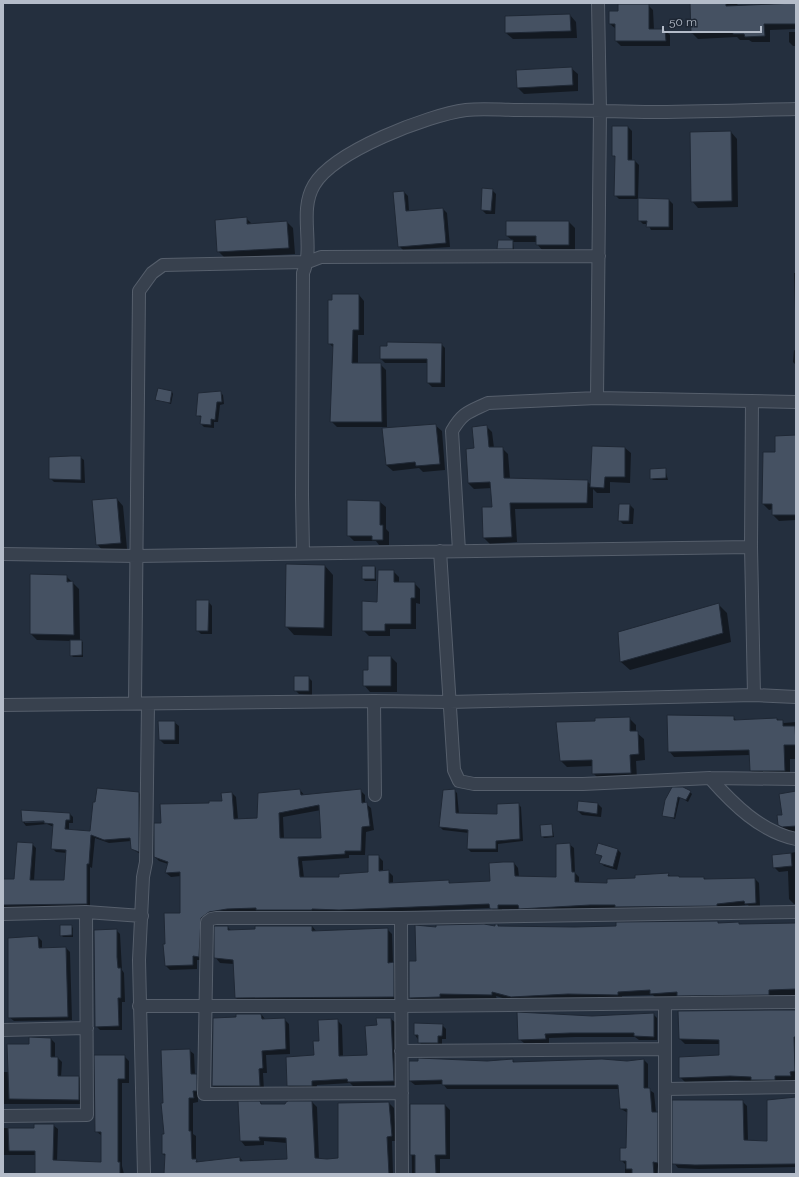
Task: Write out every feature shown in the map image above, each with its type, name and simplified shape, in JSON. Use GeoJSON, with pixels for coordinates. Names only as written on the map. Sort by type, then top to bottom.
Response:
{"type":"FeatureCollection","features":[{"type":"Feature","properties":{"kind":"street"},"geometry":{"type":"LineString","coordinates":[[597,398],[600,110],[598,3]]}},
{"type":"Feature","properties":{"kind":"street"},"geometry":{"type":"LineString","coordinates":[[304,553],[302,495],[303,274],[308,262],[307,207],[314,185],[332,166],[387,135],[422,121],[467,110],[600,110],[648,112],[796,109]]}},
{"type":"Feature","properties":{"kind":"street"},"geometry":{"type":"LineString","coordinates":[[135,703],[139,291],[152,274],[164,265],[308,262],[321,257],[599,256]]}},
{"type":"Feature","properties":{"kind":"street"},"geometry":{"type":"LineString","coordinates":[[459,551],[452,431],[460,417],[488,403],[597,398],[796,402]]}},
{"type":"Feature","properties":{"kind":"street"},"geometry":{"type":"LineString","coordinates":[[752,401],[751,547],[754,695]]}},
{"type":"Feature","properties":{"kind":"street"},"geometry":{"type":"LineString","coordinates":[[3,554],[137,556],[751,547]]}},
{"type":"Feature","properties":{"kind":"street"},"geometry":{"type":"LineString","coordinates":[[440,551],[454,770],[459,781],[474,784],[583,784],[710,778],[796,779]]}},
{"type":"Feature","properties":{"kind":"street"},"geometry":{"type":"LineString","coordinates":[[3,705],[374,701],[449,702],[754,695],[796,697]]}},
{"type":"Feature","properties":{"kind":"street"},"geometry":{"type":"LineString","coordinates":[[374,701],[375,795]]}},
{"type":"Feature","properties":{"kind":"street"},"geometry":{"type":"LineString","coordinates":[[144,1174],[139,960],[143,877],[146,862],[148,704]]}},
{"type":"Feature","properties":{"kind":"street"},"geometry":{"type":"LineString","coordinates":[[710,778],[734,805],[766,827],[796,840]]}},
{"type":"Feature","properties":{"kind":"street"},"geometry":{"type":"LineString","coordinates":[[3,914],[86,912],[142,916]]}},
{"type":"Feature","properties":{"kind":"street"},"geometry":{"type":"LineString","coordinates":[[3,1116],[87,1115],[86,912]]}},
{"type":"Feature","properties":{"kind":"street"},"geometry":{"type":"LineString","coordinates":[[402,1093],[204,1094],[207,922],[211,919],[401,918],[796,912]]}},
{"type":"Feature","properties":{"kind":"street"},"geometry":{"type":"LineString","coordinates":[[401,918],[400,1006],[402,1174]]}},
{"type":"Feature","properties":{"kind":"street"},"geometry":{"type":"LineString","coordinates":[[139,1006],[665,1005],[796,1002]]}},
{"type":"Feature","properties":{"kind":"street"},"geometry":{"type":"LineString","coordinates":[[665,1005],[665,1174]]}},
{"type":"Feature","properties":{"kind":"street"},"geometry":{"type":"LineString","coordinates":[[3,1030],[87,1028]]}},
{"type":"Feature","properties":{"kind":"street"},"geometry":{"type":"LineString","coordinates":[[401,1051],[665,1049]]}},
{"type":"Feature","properties":{"kind":"street"},"geometry":{"type":"LineString","coordinates":[[665,1089],[796,1087]]}},
{"type":"Feature","properties":{"kind":"building"},"geometry":{"type":"Polygon","coordinates":[[[690,3],[726,3],[726,6],[796,3],[796,24],[764,24],[765,36],[745,37],[744,34],[733,34],[733,32],[691,33],[690,3]]]}},
{"type":"Feature","properties":{"kind":"building"},"geometry":{"type":"Polygon","coordinates":[[[618,4],[649,4],[649,29],[665,29],[666,41],[615,41],[615,24],[609,24],[609,11],[618,11],[618,4]]]}},
{"type":"Feature","properties":{"kind":"building"},"geometry":{"type":"Polygon","coordinates":[[[570,14],[571,31],[505,33],[505,16],[570,14]]]}},
{"type":"Feature","properties":{"kind":"building"},"geometry":{"type":"Polygon","coordinates":[[[572,67],[573,85],[517,88],[516,70],[572,67]]]}},
{"type":"Feature","properties":{"kind":"building"},"geometry":{"type":"Polygon","coordinates":[[[612,126],[628,126],[628,160],[635,160],[635,196],[614,196],[615,156],[612,156],[612,126]]]}},
{"type":"Feature","properties":{"kind":"building"},"geometry":{"type":"Polygon","coordinates":[[[731,131],[732,201],[691,202],[690,132],[731,131]]]}},
{"type":"Feature","properties":{"kind":"building"},"geometry":{"type":"Polygon","coordinates":[[[482,188],[493,189],[491,211],[481,210],[482,188]]]}},
{"type":"Feature","properties":{"kind":"building"},"geometry":{"type":"Polygon","coordinates":[[[404,191],[406,211],[443,208],[446,243],[398,247],[393,192],[404,191]]]}},
{"type":"Feature","properties":{"kind":"building"},"geometry":{"type":"Polygon","coordinates":[[[638,198],[669,199],[669,227],[646,227],[647,221],[638,221],[638,198]]]}},
{"type":"Feature","properties":{"kind":"building"},"geometry":{"type":"Polygon","coordinates":[[[247,217],[247,224],[287,221],[289,248],[217,252],[215,220],[247,217]]]}},
{"type":"Feature","properties":{"kind":"building"},"geometry":{"type":"Polygon","coordinates":[[[506,221],[569,221],[569,245],[536,245],[536,236],[506,236],[506,221]]]}},
{"type":"Feature","properties":{"kind":"building"},"geometry":{"type":"Polygon","coordinates":[[[498,240],[513,240],[513,249],[497,249],[498,240]]]}},
{"type":"Feature","properties":{"kind":"building"},"geometry":{"type":"Polygon","coordinates":[[[332,294],[359,294],[359,330],[353,330],[352,363],[381,363],[382,422],[330,422],[333,344],[328,344],[328,300],[332,300],[332,294]]]}},
{"type":"Feature","properties":{"kind":"building"},"geometry":{"type":"Polygon","coordinates":[[[387,342],[442,343],[441,383],[427,383],[427,359],[380,359],[380,346],[387,346],[387,342]]]}},
{"type":"Feature","properties":{"kind":"building"},"geometry":{"type":"Polygon","coordinates":[[[158,388],[172,391],[170,403],[155,400],[158,388]]]}},
{"type":"Feature","properties":{"kind":"building"},"geometry":{"type":"Polygon","coordinates":[[[221,391],[222,402],[217,402],[215,420],[211,419],[211,425],[200,424],[201,416],[196,416],[198,393],[221,391]]]}},
{"type":"Feature","properties":{"kind":"building"},"geometry":{"type":"Polygon","coordinates":[[[436,424],[440,464],[416,466],[415,462],[386,465],[382,428],[436,424]]]}},
{"type":"Feature","properties":{"kind":"building"},"geometry":{"type":"Polygon","coordinates":[[[487,425],[489,447],[503,447],[504,478],[588,480],[587,503],[510,503],[512,537],[483,538],[482,507],[492,507],[490,482],[468,483],[466,449],[474,448],[472,427],[487,425]]]}},
{"type":"Feature","properties":{"kind":"building"},"geometry":{"type":"Polygon","coordinates":[[[796,435],[796,515],[772,515],[772,504],[762,504],[763,452],[775,452],[775,436],[796,435]]]}},
{"type":"Feature","properties":{"kind":"building"},"geometry":{"type":"Polygon","coordinates":[[[592,446],[625,447],[625,477],[605,477],[604,488],[590,487],[592,446]]]}},
{"type":"Feature","properties":{"kind":"building"},"geometry":{"type":"Polygon","coordinates":[[[81,456],[81,480],[49,479],[49,457],[81,456]]]}},
{"type":"Feature","properties":{"kind":"building"},"geometry":{"type":"Polygon","coordinates":[[[666,468],[666,478],[650,479],[650,469],[666,468]]]}},
{"type":"Feature","properties":{"kind":"building"},"geometry":{"type":"Polygon","coordinates":[[[117,498],[121,543],[96,545],[92,500],[117,498]]]}},
{"type":"Feature","properties":{"kind":"building"},"geometry":{"type":"Polygon","coordinates":[[[347,500],[380,501],[380,525],[383,525],[383,540],[372,540],[372,536],[347,536],[347,500]]]}},
{"type":"Feature","properties":{"kind":"building"},"geometry":{"type":"Polygon","coordinates":[[[619,504],[630,504],[629,521],[618,521],[619,504]]]}},
{"type":"Feature","properties":{"kind":"building"},"geometry":{"type":"Polygon","coordinates":[[[286,564],[325,565],[324,628],[285,627],[286,564]]]}},
{"type":"Feature","properties":{"kind":"building"},"geometry":{"type":"Polygon","coordinates":[[[362,566],[375,566],[375,579],[362,579],[362,566]]]}},
{"type":"Feature","properties":{"kind":"building"},"geometry":{"type":"Polygon","coordinates":[[[378,570],[394,570],[394,582],[415,582],[415,598],[411,598],[411,624],[385,624],[385,631],[362,631],[362,601],[377,602],[378,570]]]}},
{"type":"Feature","properties":{"kind":"building"},"geometry":{"type":"Polygon","coordinates":[[[30,574],[67,575],[67,582],[73,581],[74,635],[30,634],[30,574]]]}},
{"type":"Feature","properties":{"kind":"building"},"geometry":{"type":"Polygon","coordinates":[[[196,600],[209,600],[208,631],[196,631],[196,600]]]}},
{"type":"Feature","properties":{"kind":"building"},"geometry":{"type":"Polygon","coordinates":[[[719,603],[723,633],[620,662],[618,632],[719,603]]]}},
{"type":"Feature","properties":{"kind":"building"},"geometry":{"type":"Polygon","coordinates":[[[70,640],[82,640],[82,655],[70,656],[70,640]]]}},
{"type":"Feature","properties":{"kind":"building"},"geometry":{"type":"Polygon","coordinates":[[[368,656],[391,656],[391,686],[363,686],[363,670],[368,670],[368,656]]]}},
{"type":"Feature","properties":{"kind":"building"},"geometry":{"type":"Polygon","coordinates":[[[294,676],[309,676],[309,691],[294,691],[294,676]]]}},
{"type":"Feature","properties":{"kind":"building"},"geometry":{"type":"Polygon","coordinates":[[[667,715],[734,716],[734,720],[777,718],[777,720],[783,720],[783,726],[795,726],[796,745],[784,745],[785,771],[750,771],[749,750],[668,752],[667,715]]]}},
{"type":"Feature","properties":{"kind":"building"},"geometry":{"type":"Polygon","coordinates":[[[630,717],[630,731],[638,731],[639,754],[630,755],[631,773],[592,774],[592,760],[560,761],[556,722],[595,721],[595,718],[630,717]]]}},
{"type":"Feature","properties":{"kind":"building"},"geometry":{"type":"Polygon","coordinates":[[[158,721],[175,721],[175,740],[159,740],[158,721]]]}},
{"type":"Feature","properties":{"kind":"building"},"geometry":{"type":"Polygon","coordinates":[[[672,787],[683,787],[691,791],[686,800],[678,797],[674,818],[662,816],[665,800],[672,787]]]}},
{"type":"Feature","properties":{"kind":"building"},"geometry":{"type":"Polygon","coordinates":[[[97,788],[139,792],[139,852],[131,849],[130,838],[104,840],[91,835],[89,864],[87,864],[87,904],[3,905],[3,879],[14,879],[17,842],[33,843],[30,880],[64,880],[66,850],[51,849],[53,824],[44,823],[44,821],[22,822],[21,810],[70,813],[70,820],[66,820],[65,829],[90,831],[93,802],[95,802],[97,788]]]}},
{"type":"Feature","properties":{"kind":"building"},"geometry":{"type":"Polygon","coordinates":[[[300,789],[301,795],[361,789],[362,803],[367,802],[370,826],[362,827],[361,851],[345,851],[345,854],[298,857],[300,877],[339,877],[339,874],[368,872],[368,855],[379,855],[379,871],[389,870],[389,883],[449,880],[449,883],[490,881],[489,863],[503,862],[514,862],[515,876],[556,877],[556,844],[570,843],[572,872],[575,872],[575,882],[607,883],[607,879],[635,878],[635,875],[669,873],[668,876],[704,877],[704,879],[755,878],[756,903],[745,904],[744,901],[717,904],[717,906],[615,907],[615,905],[590,905],[519,909],[518,905],[498,905],[498,909],[490,909],[489,904],[339,910],[256,910],[256,908],[227,909],[209,912],[201,918],[199,957],[193,956],[193,965],[165,966],[163,944],[165,944],[164,913],[180,913],[180,872],[165,873],[168,862],[154,857],[154,823],[161,823],[160,804],[209,803],[209,801],[222,801],[221,793],[232,792],[234,819],[257,818],[258,793],[300,789]],[[319,805],[279,813],[280,838],[321,838],[319,805]]]}},
{"type":"Feature","properties":{"kind":"building"},"geometry":{"type":"Polygon","coordinates":[[[455,789],[456,813],[497,814],[497,804],[519,803],[520,839],[496,841],[496,849],[467,849],[468,830],[439,827],[443,790],[455,789]]]}},
{"type":"Feature","properties":{"kind":"building"},"geometry":{"type":"Polygon","coordinates":[[[796,791],[796,826],[782,827],[778,825],[777,815],[782,815],[779,794],[796,791]]]}},
{"type":"Feature","properties":{"kind":"building"},"geometry":{"type":"Polygon","coordinates":[[[578,801],[598,803],[597,814],[577,811],[578,801]]]}},
{"type":"Feature","properties":{"kind":"building"},"geometry":{"type":"Polygon","coordinates":[[[552,824],[553,836],[541,837],[540,825],[552,824]]]}},
{"type":"Feature","properties":{"kind":"building"},"geometry":{"type":"Polygon","coordinates":[[[598,843],[618,849],[613,867],[599,863],[602,856],[595,854],[598,843]]]}},
{"type":"Feature","properties":{"kind":"building"},"geometry":{"type":"Polygon","coordinates":[[[791,853],[792,866],[773,868],[772,855],[791,853]]]}},
{"type":"Feature","properties":{"kind":"building"},"geometry":{"type":"Polygon","coordinates":[[[718,921],[718,923],[739,922],[739,924],[796,923],[796,989],[769,990],[769,995],[677,996],[677,992],[650,994],[650,990],[618,992],[618,995],[568,994],[511,997],[492,992],[492,995],[440,994],[440,997],[409,998],[409,961],[416,961],[415,925],[436,927],[436,925],[484,924],[495,926],[495,924],[498,924],[498,926],[575,927],[616,926],[616,922],[718,921]]]}},
{"type":"Feature","properties":{"kind":"building"},"geometry":{"type":"Polygon","coordinates":[[[60,925],[72,925],[72,935],[60,936],[60,925]]]}},
{"type":"Feature","properties":{"kind":"building"},"geometry":{"type":"Polygon","coordinates":[[[214,926],[228,926],[228,930],[255,929],[255,926],[312,926],[312,931],[388,928],[388,963],[394,962],[394,997],[235,998],[233,960],[214,958],[214,926]]]}},
{"type":"Feature","properties":{"kind":"building"},"geometry":{"type":"Polygon","coordinates":[[[117,929],[118,968],[121,968],[121,998],[118,998],[119,1026],[95,1027],[94,930],[117,929]]]}},
{"type":"Feature","properties":{"kind":"building"},"geometry":{"type":"Polygon","coordinates":[[[38,936],[39,948],[66,947],[68,1017],[8,1018],[8,938],[38,936]]]}},
{"type":"Feature","properties":{"kind":"building"},"geometry":{"type":"Polygon","coordinates":[[[796,1010],[796,1037],[794,1037],[795,1071],[790,1072],[791,1076],[775,1076],[775,1080],[751,1080],[751,1077],[730,1076],[679,1078],[679,1057],[719,1055],[719,1040],[679,1039],[678,1011],[796,1010]]]}},
{"type":"Feature","properties":{"kind":"building"},"geometry":{"type":"Polygon","coordinates":[[[517,1012],[592,1016],[654,1013],[654,1037],[634,1036],[634,1033],[570,1033],[545,1034],[546,1039],[518,1040],[517,1012]]]}},
{"type":"Feature","properties":{"kind":"building"},"geometry":{"type":"Polygon","coordinates":[[[236,1014],[261,1014],[262,1019],[285,1018],[286,1049],[262,1051],[263,1068],[259,1069],[260,1086],[212,1086],[213,1018],[236,1017],[236,1014]]]}},
{"type":"Feature","properties":{"kind":"building"},"geometry":{"type":"Polygon","coordinates":[[[376,1018],[391,1018],[394,1081],[348,1082],[347,1079],[312,1081],[312,1086],[287,1086],[286,1057],[314,1055],[313,1041],[319,1041],[318,1020],[338,1019],[339,1056],[367,1055],[365,1026],[377,1025],[376,1018]]]}},
{"type":"Feature","properties":{"kind":"building"},"geometry":{"type":"Polygon","coordinates":[[[414,1023],[443,1024],[442,1036],[438,1036],[438,1043],[418,1043],[418,1035],[414,1035],[414,1023]]]}},
{"type":"Feature","properties":{"kind":"building"},"geometry":{"type":"Polygon","coordinates":[[[29,1037],[51,1038],[51,1057],[58,1057],[58,1076],[79,1076],[79,1100],[9,1099],[7,1044],[29,1044],[29,1037]]]}},
{"type":"Feature","properties":{"kind":"building"},"geometry":{"type":"Polygon","coordinates":[[[190,1049],[191,1074],[197,1074],[197,1091],[193,1091],[194,1098],[189,1098],[189,1131],[191,1131],[192,1159],[197,1159],[196,1162],[240,1157],[240,1161],[287,1159],[286,1138],[259,1137],[260,1141],[240,1141],[238,1101],[260,1101],[261,1104],[285,1104],[288,1101],[312,1101],[315,1158],[327,1159],[338,1158],[338,1103],[389,1102],[392,1136],[387,1137],[389,1174],[164,1174],[165,1154],[162,1154],[162,1134],[164,1134],[161,1103],[163,1103],[161,1050],[190,1049]]]}},
{"type":"Feature","properties":{"kind":"building"},"geometry":{"type":"Polygon","coordinates":[[[94,1055],[125,1055],[125,1079],[118,1079],[118,1162],[120,1162],[120,1174],[35,1174],[35,1151],[9,1151],[8,1128],[34,1128],[34,1124],[54,1124],[53,1160],[101,1162],[101,1132],[95,1132],[94,1055]]]}},
{"type":"Feature","properties":{"kind":"building"},"geometry":{"type":"Polygon","coordinates":[[[418,1058],[487,1061],[513,1059],[513,1062],[602,1059],[627,1061],[644,1059],[644,1088],[650,1088],[652,1112],[658,1112],[658,1163],[653,1162],[654,1174],[632,1174],[632,1169],[626,1169],[626,1161],[620,1161],[620,1148],[626,1148],[627,1109],[620,1109],[618,1085],[442,1085],[442,1080],[409,1081],[409,1061],[418,1061],[418,1058]]]}},
{"type":"Feature","properties":{"kind":"building"},"geometry":{"type":"Polygon","coordinates":[[[796,1097],[796,1164],[672,1164],[672,1100],[743,1100],[744,1140],[767,1141],[767,1100],[796,1097]]]}},
{"type":"Feature","properties":{"kind":"building"},"geometry":{"type":"Polygon","coordinates":[[[410,1104],[445,1104],[446,1155],[435,1155],[436,1174],[415,1174],[415,1155],[410,1155],[410,1104]]]}}]}
